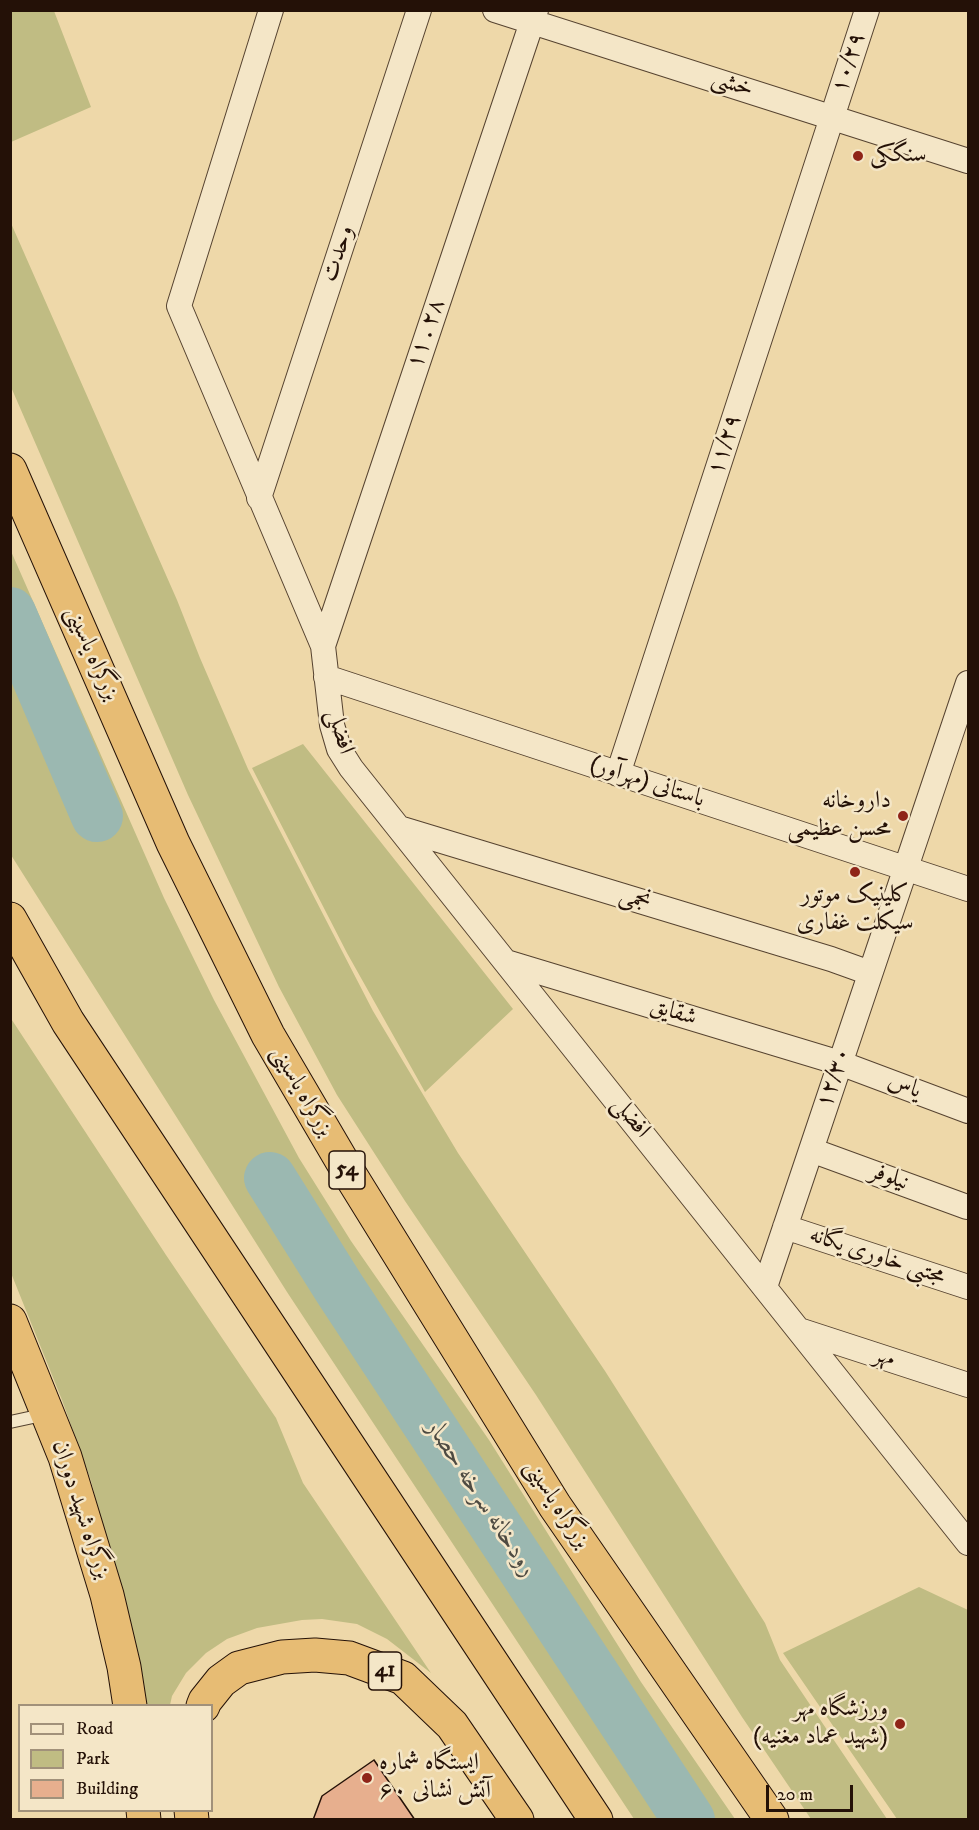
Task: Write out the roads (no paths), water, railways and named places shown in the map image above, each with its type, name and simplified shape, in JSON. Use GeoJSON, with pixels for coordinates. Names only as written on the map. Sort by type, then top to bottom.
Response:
{"type":"FeatureCollection","features":[{"type":"Feature","properties":{"kind":"highway","name":"بزرگراه یاسینی"},"geometry":{"type":"LineString","coordinates":[[10,470],[173,843],[267,1035],[349,1173],[555,1506],[772,1820]]}},
{"type":"Feature","properties":{"kind":"highway"},"geometry":{"type":"LineString","coordinates":[[10,919],[68,1022],[596,1820]]}},
{"type":"Feature","properties":{"kind":"highway"},"geometry":{"type":"LineString","coordinates":[[10,965],[68,1022]]}},
{"type":"Feature","properties":{"kind":"highway","name":"بزرگراه شهید دوران"},"geometry":{"type":"LineString","coordinates":[[10,1321],[65,1457],[108,1595],[130,1704]]}},
{"type":"Feature","properties":{"kind":"highway","name":"41"},"geometry":{"type":"LineString","coordinates":[[204,1704],[221,1681],[239,1668],[282,1657],[315,1655],[349,1658],[360,1662],[403,1678],[452,1725],[517,1820]]}},
{"type":"Feature","properties":{"kind":"street"},"geometry":{"type":"LineString","coordinates":[[271,10],[179,306],[322,646]]}},
{"type":"Feature","properties":{"kind":"street","name":"وحدت"},"geometry":{"type":"LineString","coordinates":[[259,498],[419,10]]}},
{"type":"Feature","properties":{"kind":"street","name":"خشی"},"geometry":{"type":"LineString","coordinates":[[495,10],[534,16],[969,161]]}},
{"type":"Feature","properties":{"kind":"street","name":"۱۰/۲۹"},"geometry":{"type":"LineString","coordinates":[[833,116],[867,10]]}},
{"type":"Feature","properties":{"kind":"street","name":"۱۱ . ۲۸"},"geometry":{"type":"LineString","coordinates":[[322,646],[534,16]]}},
{"type":"Feature","properties":{"kind":"street","name":"۱۱/۲۹"},"geometry":{"type":"LineString","coordinates":[[618,774],[833,116]]}},
{"type":"Feature","properties":{"kind":"street","name":"افضلی"},"geometry":{"type":"LineString","coordinates":[[322,646],[332,725],[339,748],[351,768],[969,1543]]}},
{"type":"Feature","properties":{"kind":"street","name":"باستانی (مهرآور)"},"geometry":{"type":"LineString","coordinates":[[326,677],[969,890]]}},
{"type":"Feature","properties":{"kind":"street","name":"۱۲/۳۰"},"geometry":{"type":"LineString","coordinates":[[765,1287],[969,684]]}},
{"type":"Feature","properties":{"kind":"street","name":"نجمی"},"geometry":{"type":"LineString","coordinates":[[399,828],[831,959],[870,973]]}},
{"type":"Feature","properties":{"kind":"street","name":"شقایق"},"geometry":{"type":"LineString","coordinates":[[506,962],[840,1063]]}},
{"type":"Feature","properties":{"kind":"street","name":"یاس"},"geometry":{"type":"LineString","coordinates":[[840,1063],[969,1111]]}},
{"type":"Feature","properties":{"kind":"street","name":"نیلوفر"},"geometry":{"type":"LineString","coordinates":[[811,1150],[967,1207]]}},
{"type":"Feature","properties":{"kind":"street","name":"مجتبی خاوری یگانه"},"geometry":{"type":"LineString","coordinates":[[785,1227],[969,1287]]}},
{"type":"Feature","properties":{"kind":"street","name":"مهر"},"geometry":{"type":"LineString","coordinates":[[799,1330],[969,1385]]}},
{"type":"Feature","properties":{"kind":"lane"},"geometry":{"type":"LineString","coordinates":[[10,1422],[49,1414]]}},
{"type":"Feature","properties":{"kind":"waterway","name":"رودخانه سرخه حصار"},"geometry":{"type":"LineString","coordinates":[[10,613],[97,816]]}},
{"type":"Feature","properties":{"kind":"waterway","name":"رودخانه سرخه حصار"},"geometry":{"type":"LineString","coordinates":[[270,1178],[339,1288],[689,1820]]}},
{"type":"Feature","properties":{"kind":"place","name":"سنگکی"},"geometry":{"type":"Point","coordinates":[858,156]}},
{"type":"Feature","properties":{"kind":"place","name":"داروخانه محسن عظیمی"},"geometry":{"type":"Point","coordinates":[903,816]}},
{"type":"Feature","properties":{"kind":"place","name":"کلینیک موتور سیکلت غفاری"},"geometry":{"type":"Point","coordinates":[855,872]}},
{"type":"Feature","properties":{"kind":"place","name":"ورزشگاه مهر (شهید عماد مغنیه)"},"geometry":{"type":"Point","coordinates":[900,1724]}},
{"type":"Feature","properties":{"kind":"place","name":"ایستگاه شماره ۶۰ آتش نشانی"},"geometry":{"type":"Point","coordinates":[367,1778]}}]}
